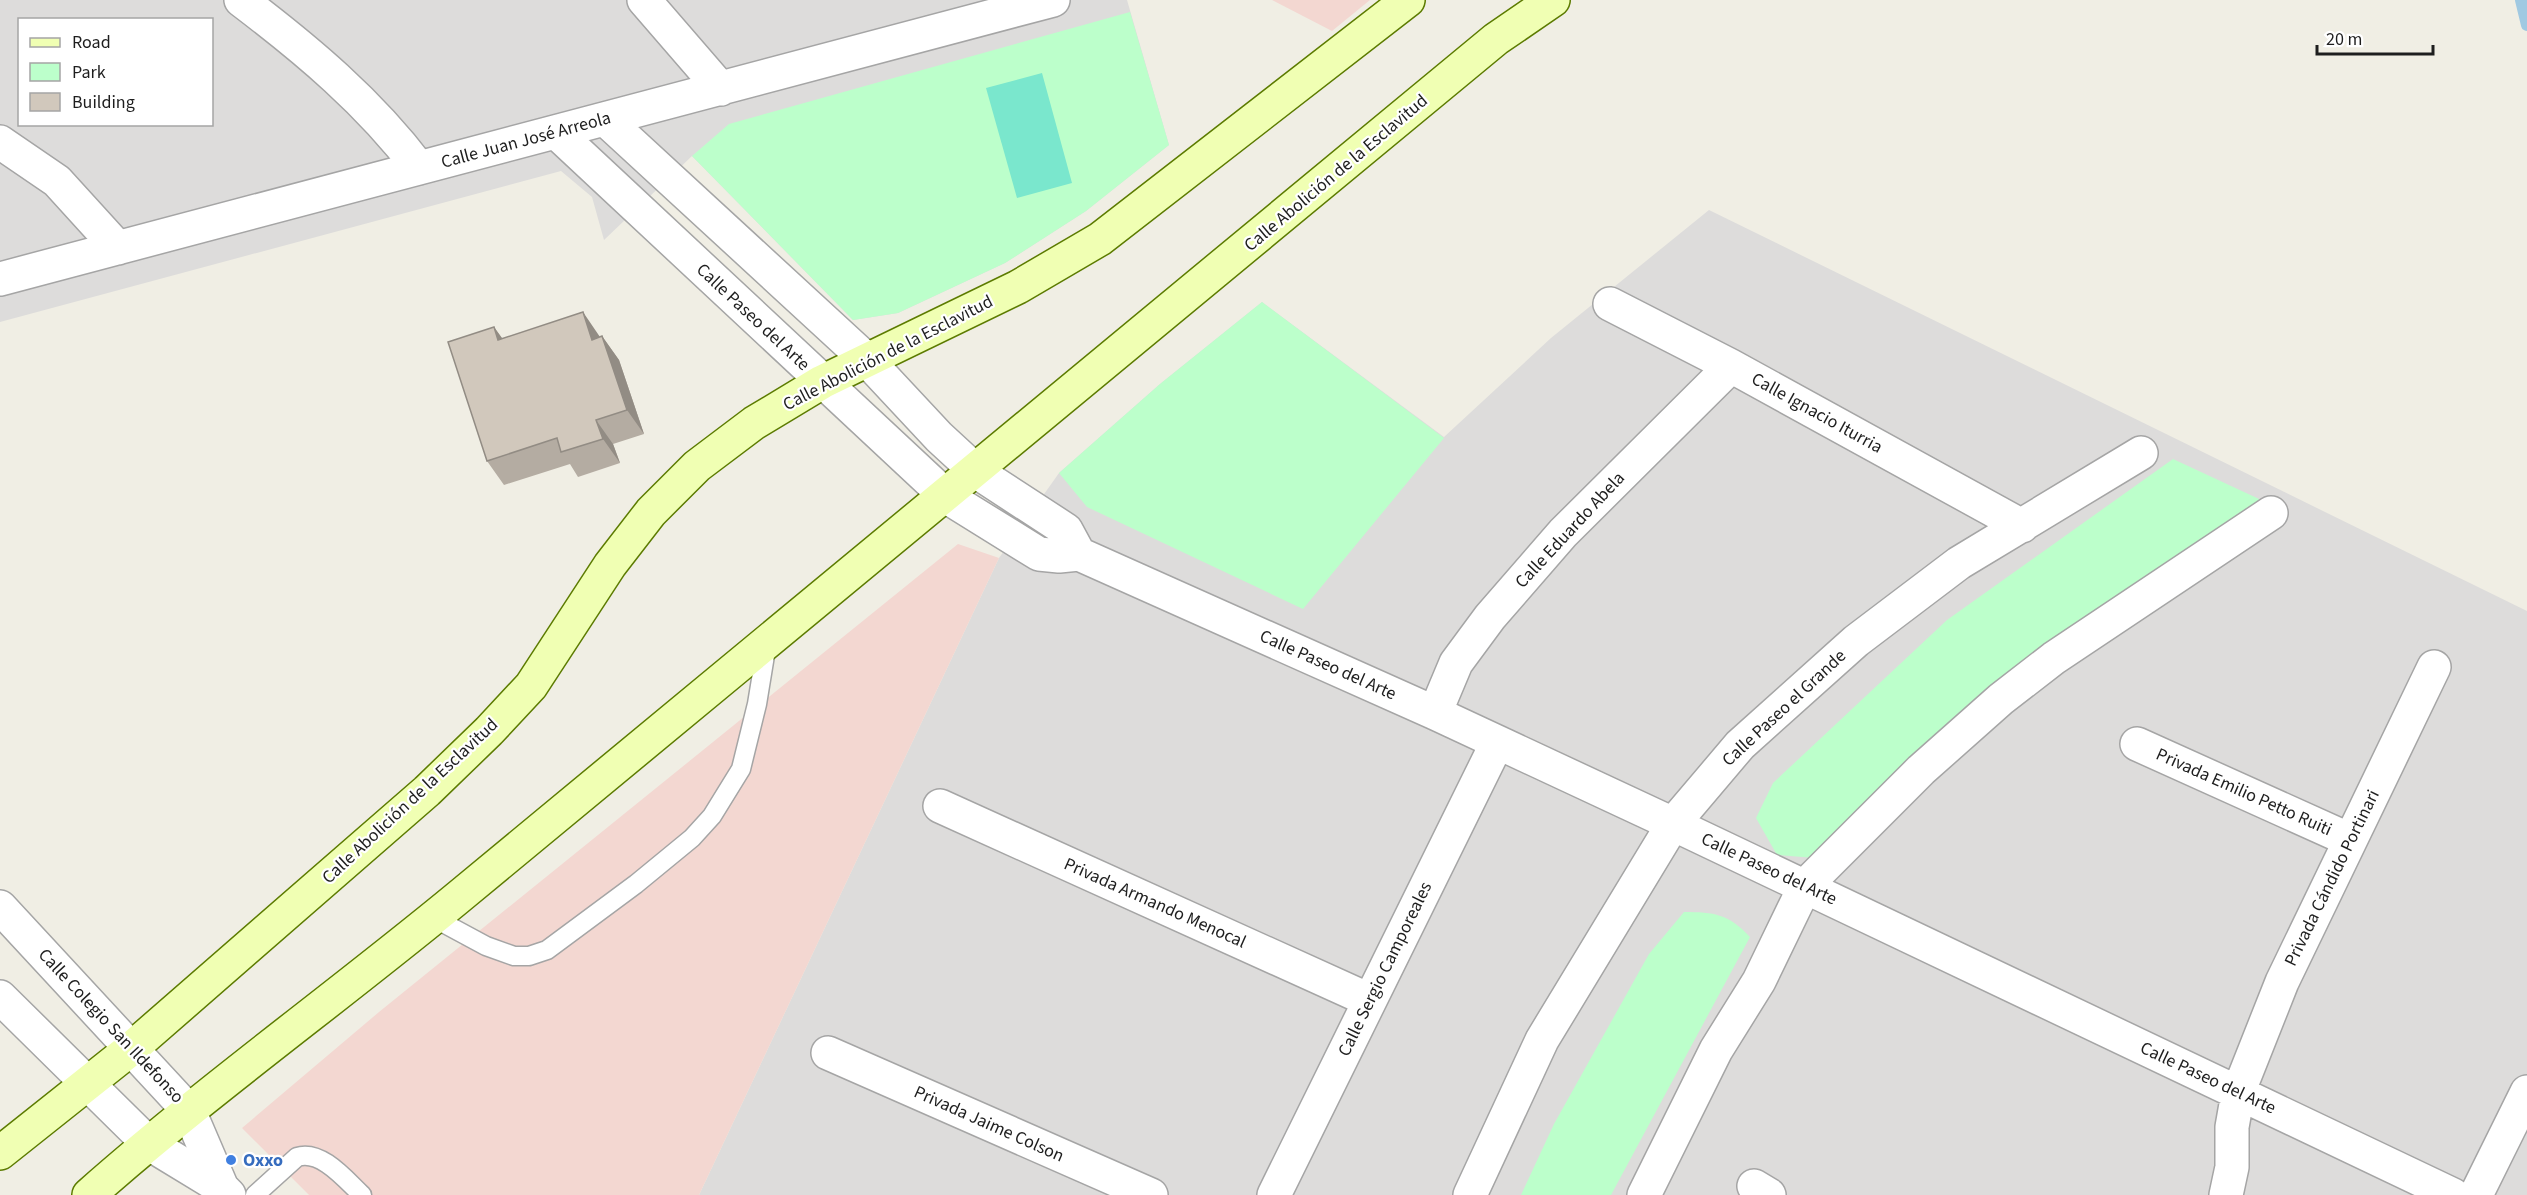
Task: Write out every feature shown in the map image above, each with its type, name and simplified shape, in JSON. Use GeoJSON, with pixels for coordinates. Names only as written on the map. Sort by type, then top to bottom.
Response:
{"type":"FeatureCollection","features":[{"type":"Feature","properties":{"kind":"main road","name":"Calle Abolición de la Esclavitud"},"geometry":{"type":"LineString","coordinates":[[0,1153],[86,1082],[132,1048],[427,791],[489,731],[531,686],[610,565],[651,512],[697,466],[754,423],[822,382],[1018,287],[1101,239],[1408,0]]}},
{"type":"Feature","properties":{"kind":"main road","name":"Calle Abolición de la Esclavitud"},"geometry":{"type":"LineString","coordinates":[[88,1195],[148,1143],[434,918],[947,497],[1496,39],[1552,0]]}},
{"type":"Feature","properties":{"kind":"street"},"geometry":{"type":"LineString","coordinates":[[241,0],[343,83],[390,130],[419,168]]}},
{"type":"Feature","properties":{"kind":"street"},"geometry":{"type":"LineString","coordinates":[[644,0],[721,88]]}},
{"type":"Feature","properties":{"kind":"street","name":"Calle Juan José Arreola"},"geometry":{"type":"LineString","coordinates":[[0,279],[721,88],[1007,6],[1053,0]]}},
{"type":"Feature","properties":{"kind":"street"},"geometry":{"type":"LineString","coordinates":[[605,119],[689,199],[868,361],[939,437],[977,472],[1066,530],[1080,554]]}},
{"type":"Feature","properties":{"kind":"street","name":"Calle Paseo del Arte"},"geometry":{"type":"LineString","coordinates":[[556,132],[947,497],[1039,554],[1059,556],[1080,554],[1435,713],[2453,1195]]}},
{"type":"Feature","properties":{"kind":"street"},"geometry":{"type":"LineString","coordinates":[[0,142],[57,181],[118,248]]}},
{"type":"Feature","properties":{"kind":"street"},"geometry":{"type":"LineString","coordinates":[[655,226],[689,199]]}},
{"type":"Feature","properties":{"kind":"street","name":"Calle Ignacio Iturria"},"geometry":{"type":"LineString","coordinates":[[1610,304],[1731,366],[2022,526]]}},
{"type":"Feature","properties":{"kind":"street","name":"Calle Eduardo Abela"},"geometry":{"type":"LineString","coordinates":[[1435,713],[1456,663],[1490,617],[1563,533],[1731,366]]}},
{"type":"Feature","properties":{"kind":"street","name":"Calle Paseo el Grande"},"geometry":{"type":"LineString","coordinates":[[1470,1195],[1542,1040],[1673,824],[1740,745],[1856,641],[1959,563],[2141,453]]}},
{"type":"Feature","properties":{"kind":"street"},"geometry":{"type":"LineString","coordinates":[[1644,1195],[1716,1050],[1759,981],[1804,886],[1921,770],[2001,699],[2054,658],[2271,513]]}},
{"type":"Feature","properties":{"kind":"street","name":"Privada Cándido Portinari"},"geometry":{"type":"LineString","coordinates":[[2226,1195],[2232,1167],[2232,1127],[2238,1093],[2282,982],[2433,667]]}},
{"type":"Feature","properties":{"kind":"street","name":"Calle Sergio Camporeales"},"geometry":{"type":"LineString","coordinates":[[1274,1195],[1497,743]]}},
{"type":"Feature","properties":{"kind":"street","name":"Privada Emilio Petto Ruiti"},"geometry":{"type":"LineString","coordinates":[[2137,744],[2350,840]]}},
{"type":"Feature","properties":{"kind":"street","name":"Privada Armando Menocal"},"geometry":{"type":"LineString","coordinates":[[940,806],[1369,1000]]}},
{"type":"Feature","properties":{"kind":"street","name":"Calle Colegio San Ildefonso"},"geometry":{"type":"LineString","coordinates":[[0,907],[189,1111],[226,1191]]}},
{"type":"Feature","properties":{"kind":"street","name":"Calle Colegio San Ildefonso"},"geometry":{"type":"LineString","coordinates":[[0,997],[148,1143],[226,1191]]}},
{"type":"Feature","properties":{"kind":"street","name":"Privada Jaime Colson"},"geometry":{"type":"LineString","coordinates":[[828,1053],[1151,1195]]}},
{"type":"Feature","properties":{"kind":"street"},"geometry":{"type":"LineString","coordinates":[[2476,1195],[2527,1092]]}},
{"type":"Feature","properties":{"kind":"lane"},"geometry":{"type":"LineString","coordinates":[[434,918],[486,946],[514,956],[529,956],[547,950],[684,844],[712,816],[741,769],[757,704],[767,643]]}},
{"type":"Feature","properties":{"kind":"lane"},"geometry":{"type":"LineString","coordinates":[[255,1195],[297,1157],[305,1154],[322,1160],[362,1195]]}},
{"type":"Feature","properties":{"kind":"shaded area"},"geometry":{"type":"Polygon","coordinates":[[[0,0],[1127,0],[1169,145],[1086,211],[1005,263],[898,313],[853,320],[692,156],[604,240],[592,197],[561,171],[0,322],[0,0]]]}},
{"type":"Feature","properties":{"kind":"shaded area"},"geometry":{"type":"Polygon","coordinates":[[[1272,0],[1370,0],[1332,31],[1272,0]]]}},
{"type":"Feature","properties":{"kind":"shaded area"},"geometry":{"type":"Polygon","coordinates":[[[1709,210],[2527,611],[2527,1195],[699,1195],[999,558],[1059,473],[1160,384],[1262,302],[1444,437],[1551,338],[1709,210]]]}},
{"type":"Feature","properties":{"kind":"shaded area"},"geometry":{"type":"Polygon","coordinates":[[[958,544],[999,558],[699,1195],[309,1195],[242,1128],[379,1012],[958,544]]]}},
{"type":"Feature","properties":{"kind":"green space"},"geometry":{"type":"Polygon","coordinates":[[[1130,12],[1169,145],[1086,211],[1005,263],[898,313],[853,320],[692,156],[729,124],[1130,12]]]}},
{"type":"Feature","properties":{"kind":"green space"},"geometry":{"type":"Polygon","coordinates":[[[1042,73],[1072,183],[1017,198],[986,88],[1042,73]]]}},
{"type":"Feature","properties":{"kind":"green space"},"geometry":{"type":"Polygon","coordinates":[[[1262,302],[1444,438],[1303,609],[1087,507],[1059,473],[1160,384],[1262,302]]]}},
{"type":"Feature","properties":{"kind":"green space"},"geometry":{"type":"Polygon","coordinates":[[[2173,459],[2272,505],[1815,858],[1777,855],[1756,818],[1773,783],[1947,620],[2173,459]]]}},
{"type":"Feature","properties":{"kind":"green space"},"geometry":{"type":"Polygon","coordinates":[[[1684,912],[1713,914],[1728,919],[1750,937],[1611,1195],[1521,1195],[1554,1124],[1649,954],[1684,912]]]}},
{"type":"Feature","properties":{"kind":"building"},"geometry":{"type":"Polygon","coordinates":[[[583,312],[592,340],[602,336],[627,410],[596,420],[603,439],[561,452],[557,438],[487,461],[448,342],[494,327],[498,340],[583,312]]]}},
{"type":"Feature","properties":{"kind":"waterway"},"geometry":{"type":"LineString","coordinates":[[2521,0],[2527,25]]}},
{"type":"Feature","properties":{"kind":"place","name":"Oxxo"},"geometry":{"type":"Point","coordinates":[231,1160]}}]}
